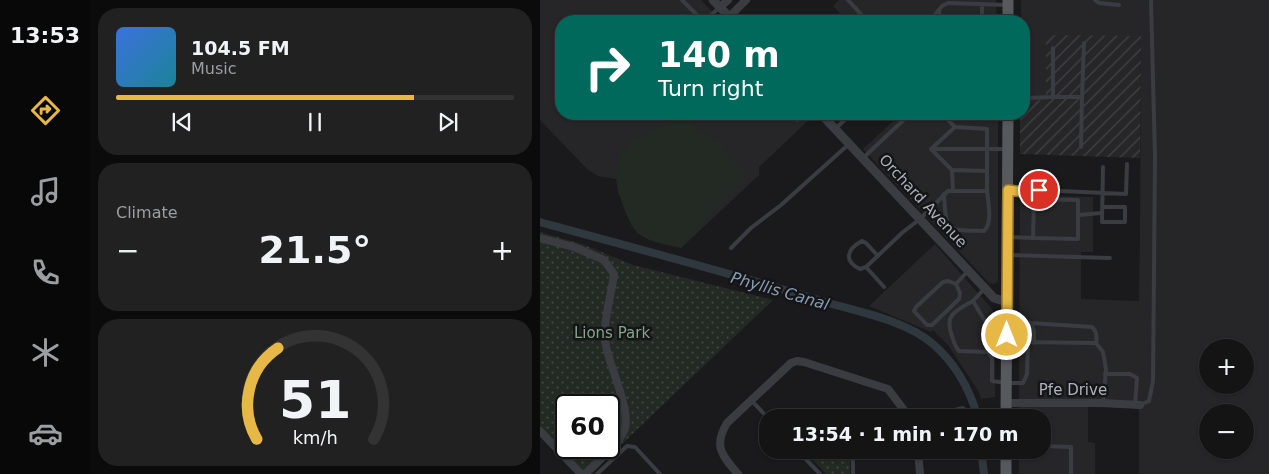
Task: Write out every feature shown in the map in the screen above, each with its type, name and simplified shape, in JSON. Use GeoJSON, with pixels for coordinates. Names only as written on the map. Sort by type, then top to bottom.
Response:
{"type":"FeatureCollection","features":[{"type":"Feature","properties":{"kind":"main road"},"geometry":{"type":"LineString","coordinates":[[1008,2],[1008,15]]}},
{"type":"Feature","properties":{"kind":"main road"},"geometry":{"type":"LineString","coordinates":[[1006,409],[1008,120]]}},
{"type":"Feature","properties":{"kind":"main road"},"geometry":{"type":"LineString","coordinates":[[1006,459],[1006,474]]}},
{"type":"Feature","properties":{"kind":"street"},"geometry":{"type":"LineString","coordinates":[[713,0],[727,15]]}},
{"type":"Feature","properties":{"kind":"street"},"geometry":{"type":"LineString","coordinates":[[720,7],[728,0]]}},
{"type":"Feature","properties":{"kind":"street"},"geometry":{"type":"LineString","coordinates":[[734,15],[746,0]]}},
{"type":"Feature","properties":{"kind":"street","name":"Orchard Avenue"},"geometry":{"type":"LineString","coordinates":[[827,120],[994,298],[1007,302]]}},
{"type":"Feature","properties":{"kind":"street"},"geometry":{"type":"LineString","coordinates":[[540,238],[574,247],[604,260],[614,274],[605,326],[606,345],[625,413],[625,426],[623,432],[605,454],[585,474]]}},
{"type":"Feature","properties":{"kind":"street"},"geometry":{"type":"LineString","coordinates":[[738,474],[722,455],[719,446],[720,438],[727,423],[786,367],[797,362],[804,362],[888,389],[903,409]]}},
{"type":"Feature","properties":{"kind":"street","name":"Pfe Drive"},"geometry":{"type":"LineString","coordinates":[[1006,403],[1138,405]]}},
{"type":"Feature","properties":{"kind":"street"},"geometry":{"type":"LineString","coordinates":[[540,431],[581,474]]}},
{"type":"Feature","properties":{"kind":"street"},"geometry":{"type":"LineString","coordinates":[[919,459],[920,474]]}},
{"type":"Feature","properties":{"kind":"lane"},"geometry":{"type":"LineString","coordinates":[[682,0],[697,15]]}},
{"type":"Feature","properties":{"kind":"lane"},"geometry":{"type":"LineString","coordinates":[[848,0],[861,15]]}},
{"type":"Feature","properties":{"kind":"lane"},"geometry":{"type":"LineString","coordinates":[[1095,0],[1099,3],[1119,5]]}},
{"type":"Feature","properties":{"kind":"lane"},"geometry":{"type":"LineString","coordinates":[[1105,374],[1130,374],[1137,378],[1138,405],[1149,401],[1153,381],[1154,157],[1151,0]]}},
{"type":"Feature","properties":{"kind":"lane"},"geometry":{"type":"LineString","coordinates":[[935,15],[942,6],[948,4],[1008,2]]}},
{"type":"Feature","properties":{"kind":"lane"},"geometry":{"type":"LineString","coordinates":[[982,4],[982,15]]}},
{"type":"Feature","properties":{"kind":"lane"},"geometry":{"type":"LineString","coordinates":[[710,15],[720,7]]}},
{"type":"Feature","properties":{"kind":"lane"},"geometry":{"type":"LineString","coordinates":[[939,11],[939,15]]}},
{"type":"Feature","properties":{"kind":"lane"},"geometry":{"type":"LineString","coordinates":[[1081,147],[1084,43]]}},
{"type":"Feature","properties":{"kind":"lane"},"geometry":{"type":"LineString","coordinates":[[1053,48],[1053,97]]}},
{"type":"Feature","properties":{"kind":"lane"},"geometry":{"type":"LineString","coordinates":[[1030,98],[1082,97]]}},
{"type":"Feature","properties":{"kind":"lane"},"geometry":{"type":"LineString","coordinates":[[835,129],[845,120]]}},
{"type":"Feature","properties":{"kind":"lane"},"geometry":{"type":"LineString","coordinates":[[863,158],[904,120]]}},
{"type":"Feature","properties":{"kind":"lane"},"geometry":{"type":"LineString","coordinates":[[944,194],[946,220],[949,225],[959,230],[984,231],[987,228],[989,222],[987,129],[955,127],[948,120]]}},
{"type":"Feature","properties":{"kind":"lane"},"geometry":{"type":"LineString","coordinates":[[931,150],[955,127]]}},
{"type":"Feature","properties":{"kind":"lane"},"geometry":{"type":"LineString","coordinates":[[730,248],[849,144]]}},
{"type":"Feature","properties":{"kind":"lane"},"geometry":{"type":"LineString","coordinates":[[931,150],[1008,149]]}},
{"type":"Feature","properties":{"kind":"lane"},"geometry":{"type":"LineString","coordinates":[[931,150],[952,170],[987,170]]}},
{"type":"Feature","properties":{"kind":"lane"},"geometry":{"type":"LineString","coordinates":[[1008,190],[1031,193],[1039,190],[1126,194],[1127,164]]}},
{"type":"Feature","properties":{"kind":"lane"},"geometry":{"type":"LineString","coordinates":[[1102,167],[1102,222],[1125,222],[1125,207],[1103,207]]}},
{"type":"Feature","properties":{"kind":"lane"},"geometry":{"type":"LineString","coordinates":[[952,170],[953,191]]}},
{"type":"Feature","properties":{"kind":"lane"},"geometry":{"type":"LineString","coordinates":[[878,256],[862,241],[854,246],[848,256],[853,266],[860,269],[866,267],[878,256],[903,232],[920,219],[948,191],[988,190]]}},
{"type":"Feature","properties":{"kind":"lane"},"geometry":{"type":"LineString","coordinates":[[1031,193],[1034,199],[1033,238]]}},
{"type":"Feature","properties":{"kind":"lane"},"geometry":{"type":"LineString","coordinates":[[1007,237],[1078,239],[1078,200],[1034,199]]}},
{"type":"Feature","properties":{"kind":"lane"},"geometry":{"type":"LineString","coordinates":[[1079,215],[1101,213]]}},
{"type":"Feature","properties":{"kind":"lane"},"geometry":{"type":"LineString","coordinates":[[1007,256],[1110,258]]}},
{"type":"Feature","properties":{"kind":"lane"},"geometry":{"type":"LineString","coordinates":[[866,267],[884,287]]}},
{"type":"Feature","properties":{"kind":"lane"},"geometry":{"type":"LineString","coordinates":[[956,284],[969,270]]}},
{"type":"Feature","properties":{"kind":"lane"},"geometry":{"type":"LineString","coordinates":[[948,281],[956,284],[960,293],[959,299],[932,325],[927,325],[914,311],[916,307],[943,282],[948,281]]}},
{"type":"Feature","properties":{"kind":"lane"},"geometry":{"type":"LineString","coordinates":[[985,288],[973,301],[953,315],[949,320],[948,327],[959,351],[988,352]]}},
{"type":"Feature","properties":{"kind":"lane"},"geometry":{"type":"LineString","coordinates":[[973,301],[988,326],[988,352],[992,358],[992,381],[1023,383],[1027,374],[1028,342]]}},
{"type":"Feature","properties":{"kind":"lane"},"geometry":{"type":"LineString","coordinates":[[988,326],[1031,323],[1092,327],[1097,337],[1096,343],[1103,352],[1105,374],[1103,403]]}},
{"type":"Feature","properties":{"kind":"lane"},"geometry":{"type":"LineString","coordinates":[[1031,323],[1034,331],[1034,343]]}},
{"type":"Feature","properties":{"kind":"lane"},"geometry":{"type":"LineString","coordinates":[[1007,342],[1096,343]]}},
{"type":"Feature","properties":{"kind":"lane"},"geometry":{"type":"LineString","coordinates":[[751,400],[760,409]]}},
{"type":"Feature","properties":{"kind":"lane"},"geometry":{"type":"LineString","coordinates":[[597,474],[627,446],[631,445],[660,474]]}},
{"type":"Feature","properties":{"kind":"lane"},"geometry":{"type":"LineString","coordinates":[[1051,446],[1071,447],[1072,474]]}},
{"type":"Feature","properties":{"kind":"lane"},"geometry":{"type":"LineString","coordinates":[[806,459],[820,474]]}},
{"type":"Feature","properties":{"kind":"lane"},"geometry":{"type":"LineString","coordinates":[[852,459],[853,474]]}},
{"type":"Feature","properties":{"kind":"shaded area"},"geometry":{"type":"Polygon","coordinates":[[[540,0],[701,0],[715,15],[555,15],[555,120],[809,120],[759,167],[759,175],[681,248],[648,239],[637,232],[630,222],[618,192],[616,179],[598,176],[588,170],[540,120],[540,0]]]}},
{"type":"Feature","properties":{"kind":"shaded area"},"geometry":{"type":"Polygon","coordinates":[[[839,0],[996,0],[997,15],[841,15],[833,6],[839,0]]]}},
{"type":"Feature","properties":{"kind":"shaded area"},"geometry":{"type":"Polygon","coordinates":[[[1021,0],[1269,0],[1269,474],[1139,474],[1139,408],[1088,407],[1088,442],[1095,443],[1095,474],[1019,474],[1019,459],[1051,459],[1051,409],[1019,409],[1020,195],[1093,197],[1093,252],[1081,252],[1081,299],[1139,301],[1141,36],[1046,101],[1030,101],[1030,15],[1021,15],[1021,0]]]}},
{"type":"Feature","properties":{"kind":"shaded area"},"geometry":{"type":"Polygon","coordinates":[[[1046,35],[1141,36],[1140,158],[1020,154],[1020,120],[1030,120],[1030,101],[1046,100],[1046,35]]]}},
{"type":"Feature","properties":{"kind":"shaded area"},"geometry":{"type":"Polygon","coordinates":[[[894,120],[998,120],[998,281],[993,284],[989,283],[863,149],[894,120]]]}},
{"type":"Feature","properties":{"kind":"shaded area"},"geometry":{"type":"Polygon","coordinates":[[[935,244],[992,309],[995,316],[995,397],[981,399],[979,392],[948,345],[933,330],[931,332],[869,306],[935,244]]]}},
{"type":"Feature","properties":{"kind":"green space"},"geometry":{"type":"Polygon","coordinates":[[[673,120],[687,120],[700,133],[715,139],[745,173],[744,179],[697,227],[700,230],[681,248],[653,241],[636,231],[623,205],[617,178],[619,160],[629,144],[641,135],[673,120]]]}},
{"type":"Feature","properties":{"kind":"green space","name":"Lions Park"},"geometry":{"type":"Polygon","coordinates":[[[540,232],[582,244],[633,265],[773,300],[620,445],[620,394],[555,394],[555,445],[540,431],[540,232]]]}},
{"type":"Feature","properties":{"kind":"green space","name":"Lions Park"},"geometry":{"type":"Polygon","coordinates":[[[570,459],[604,459],[586,474],[570,459]]]}},
{"type":"Feature","properties":{"kind":"green space"},"geometry":{"type":"Polygon","coordinates":[[[812,459],[850,459],[850,474],[826,474],[812,459]]]}},
{"type":"Feature","properties":{"kind":"waterway","name":"Phyllis Canal"},"geometry":{"type":"LineString","coordinates":[[540,222],[867,313],[909,329],[922,336],[941,351],[961,378],[975,409]]}},
{"type":"Feature","properties":{"kind":"waterway","name":"Phyllis Canal"},"geometry":{"type":"LineString","coordinates":[[982,459],[984,474]]}},
{"type":"Feature","properties":{"kind":"route"},"geometry":{"type":"LineString","coordinates":[[1007,335],[1008,190],[1031,193],[1039,190]]}}]}
